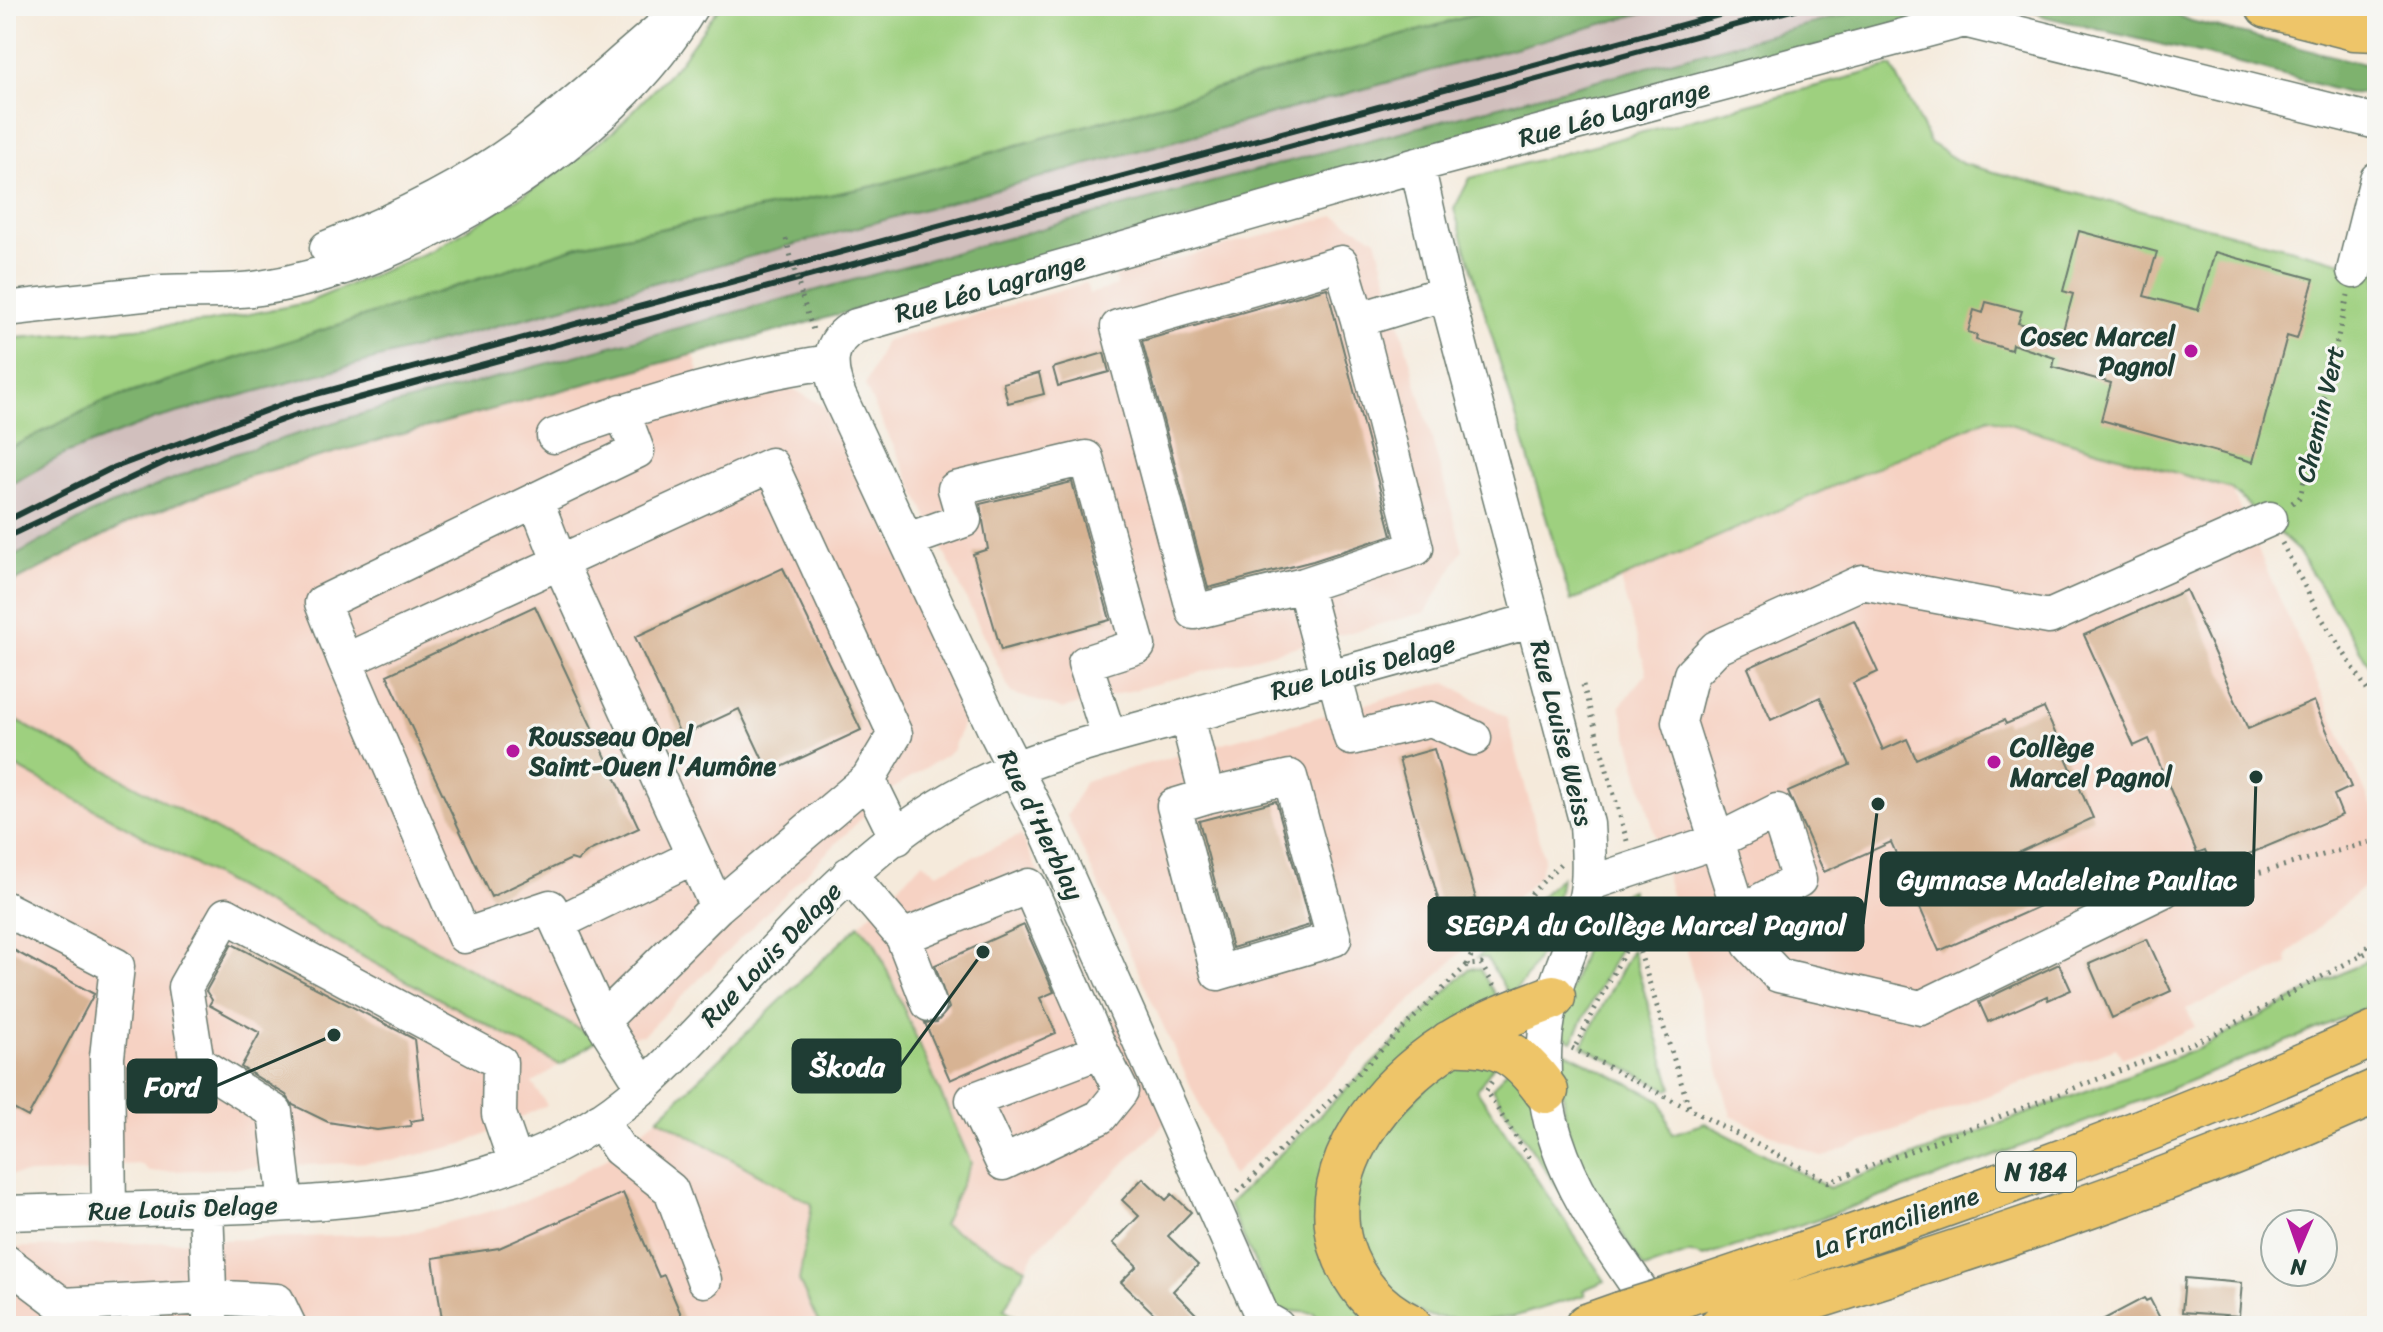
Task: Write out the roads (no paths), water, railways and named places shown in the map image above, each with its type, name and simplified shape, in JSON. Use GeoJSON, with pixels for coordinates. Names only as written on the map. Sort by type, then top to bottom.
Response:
{"type":"FeatureCollection","features":[{"type":"Feature","properties":{"kind":"highway"},"geometry":{"type":"LineString","coordinates":[[2268,6],[2369,33]]}},
{"type":"Feature","properties":{"kind":"highway"},"geometry":{"type":"LineString","coordinates":[[1410,1326],[1375,1303],[1346,1260],[1336,1221],[1338,1190],[1342,1169],[1360,1132],[1417,1068],[1450,1043],[1538,1030],[1533,1072],[1546,1091]]}},
{"type":"Feature","properties":{"kind":"highway","name":"La Francilienne"},"geometry":{"type":"LineString","coordinates":[[1604,1320],[1676,1309],[2160,1126],[2377,1033]]}},
{"type":"Feature","properties":{"kind":"highway","name":"La Francilienne"},"geometry":{"type":"LineString","coordinates":[[1722,1326],[1940,1259],[2177,1173],[2377,1091]]}},
{"type":"Feature","properties":{"kind":"highway"},"geometry":{"type":"LineString","coordinates":[[1813,1326],[1940,1259]]}},
{"type":"Feature","properties":{"kind":"street"},"geometry":{"type":"LineString","coordinates":[[167,292],[326,249],[456,187],[550,123],[684,6]]}},
{"type":"Feature","properties":{"kind":"street"},"geometry":{"type":"LineString","coordinates":[[6,309],[167,292],[261,288],[329,272],[388,248],[481,203],[566,144],[631,87],[677,30],[691,6]]}},
{"type":"Feature","properties":{"kind":"street","name":"Rue Léo Lagrange"},"geometry":{"type":"LineString","coordinates":[[830,362],[835,345],[844,332],[856,326],[1417,165],[1964,20],[2377,122]]}},
{"type":"Feature","properties":{"kind":"street","name":"Rue Louise Weiss"},"geometry":{"type":"LineString","coordinates":[[1417,165],[1446,293],[1579,792],[1588,843],[1588,884],[1538,1030]]}},
{"type":"Feature","properties":{"kind":"street"},"geometry":{"type":"LineString","coordinates":[[2354,271],[2377,179]]}},
{"type":"Feature","properties":{"kind":"street"},"geometry":{"type":"LineString","coordinates":[[1341,263],[1358,320],[1416,548],[1304,585],[1194,612],[1118,327],[1341,263]]}},
{"type":"Feature","properties":{"kind":"street"},"geometry":{"type":"LineString","coordinates":[[1358,320],[1446,293]]}},
{"type":"Feature","properties":{"kind":"street"},"geometry":{"type":"LineString","coordinates":[[554,436],[622,411],[766,371],[830,362]]}},
{"type":"Feature","properties":{"kind":"street","name":"Rue d'Herblay"},"geometry":{"type":"LineString","coordinates":[[830,362],[839,396],[993,726],[1016,767],[1218,1211],[1263,1318],[1277,1326]]}},
{"type":"Feature","properties":{"kind":"street"},"geometry":{"type":"LineString","coordinates":[[622,411],[637,451],[322,603],[464,936],[550,907],[602,1021],[644,1087]]}},
{"type":"Feature","properties":{"kind":"street"},"geometry":{"type":"LineString","coordinates":[[908,540],[964,520],[955,489],[1086,458],[1138,646],[1085,663],[1109,737]]}},
{"type":"Feature","properties":{"kind":"street"},"geometry":{"type":"LineString","coordinates":[[345,661],[771,465],[895,734],[868,779],[717,907],[602,1021]]}},
{"type":"Feature","properties":{"kind":"street"},"geometry":{"type":"LineString","coordinates":[[536,501],[560,563],[717,907]]}},
{"type":"Feature","properties":{"kind":"street"},"geometry":{"type":"LineString","coordinates":[[2164,890],[1921,1008],[1778,975],[1750,945],[1679,722],[1691,674],[1716,648],[1862,582],[2049,617],[2270,519]]}},
{"type":"Feature","properties":{"kind":"street"},"geometry":{"type":"LineString","coordinates":[[1304,585],[1351,738],[1431,719],[1474,738]]}},
{"type":"Feature","properties":{"kind":"street","name":"Rue Louis Delage"},"geometry":{"type":"LineString","coordinates":[[6,1213],[338,1203],[427,1191],[516,1163],[600,1120],[644,1087],[849,874],[946,802],[1016,767],[1109,737],[1533,620]]}},
{"type":"Feature","properties":{"kind":"street"},"geometry":{"type":"LineString","coordinates":[[1187,717],[1207,796]]}},
{"type":"Feature","properties":{"kind":"street"},"geometry":{"type":"LineString","coordinates":[[1290,777],[1334,939],[1218,973],[1174,806],[1207,796],[1290,777]]}},
{"type":"Feature","properties":{"kind":"street"},"geometry":{"type":"LineString","coordinates":[[868,779],[897,838]]}},
{"type":"Feature","properties":{"kind":"street"},"geometry":{"type":"LineString","coordinates":[[1588,884],[1717,841],[1777,811],[1799,880],[1740,912]]}},
{"type":"Feature","properties":{"kind":"street"},"geometry":{"type":"LineString","coordinates":[[558,923],[693,857]]}},
{"type":"Feature","properties":{"kind":"street"},"geometry":{"type":"LineString","coordinates":[[849,874],[903,937],[929,1004]]}},
{"type":"Feature","properties":{"kind":"street"},"geometry":{"type":"LineString","coordinates":[[903,937],[1029,886],[1101,1051]]}},
{"type":"Feature","properties":{"kind":"street"},"geometry":{"type":"LineString","coordinates":[[6,909],[117,966],[107,1057],[109,1210]]}},
{"type":"Feature","properties":{"kind":"street"},"geometry":{"type":"LineString","coordinates":[[286,1204],[275,1112],[197,1063],[185,987],[226,915],[500,1062],[499,1114],[516,1163]]}},
{"type":"Feature","properties":{"kind":"street"},"geometry":{"type":"LineString","coordinates":[[1546,1091],[1556,1139],[1571,1183],[1676,1309]]}},
{"type":"Feature","properties":{"kind":"street"},"geometry":{"type":"LineString","coordinates":[[600,1120],[619,1149],[671,1190],[704,1280]]}},
{"type":"Feature","properties":{"kind":"street"},"geometry":{"type":"LineString","coordinates":[[206,1207],[209,1307]]}},
{"type":"Feature","properties":{"kind":"street"},"geometry":{"type":"LineString","coordinates":[[6,1262],[63,1305],[209,1307],[277,1301],[289,1326]]}},
{"type":"Feature","properties":{"kind":"railway"},"geometry":{"type":"LineString","coordinates":[[6,521],[110,469],[294,400],[1752,6]]}},
{"type":"Feature","properties":{"kind":"railway"},"geometry":{"type":"LineString","coordinates":[[6,537],[167,461],[296,415],[1806,6]]}},
{"type":"Feature","properties":{"kind":"place","name":"Cosec Marcel Pagnol"},"geometry":{"type":"Point","coordinates":[2191,351]}},
{"type":"Feature","properties":{"kind":"place","name":"Rousseau Opel Saint-Ouen l'Aumône"},"geometry":{"type":"Point","coordinates":[513,751]}},
{"type":"Feature","properties":{"kind":"place","name":"Collège Marcel Pagnol"},"geometry":{"type":"Point","coordinates":[1994,762]}},
{"type":"Feature","properties":{"kind":"place","name":"Gymnase Madeleine Pauliac"},"geometry":{"type":"Point","coordinates":[2256,777]}},
{"type":"Feature","properties":{"kind":"place","name":"SEGPA du Collège Marcel Pagnol"},"geometry":{"type":"Point","coordinates":[1878,804]}},
{"type":"Feature","properties":{"kind":"place","name":"Škoda"},"geometry":{"type":"Point","coordinates":[983,952]}},
{"type":"Feature","properties":{"kind":"place","name":"Ford"},"geometry":{"type":"Point","coordinates":[334,1035]}}]}
